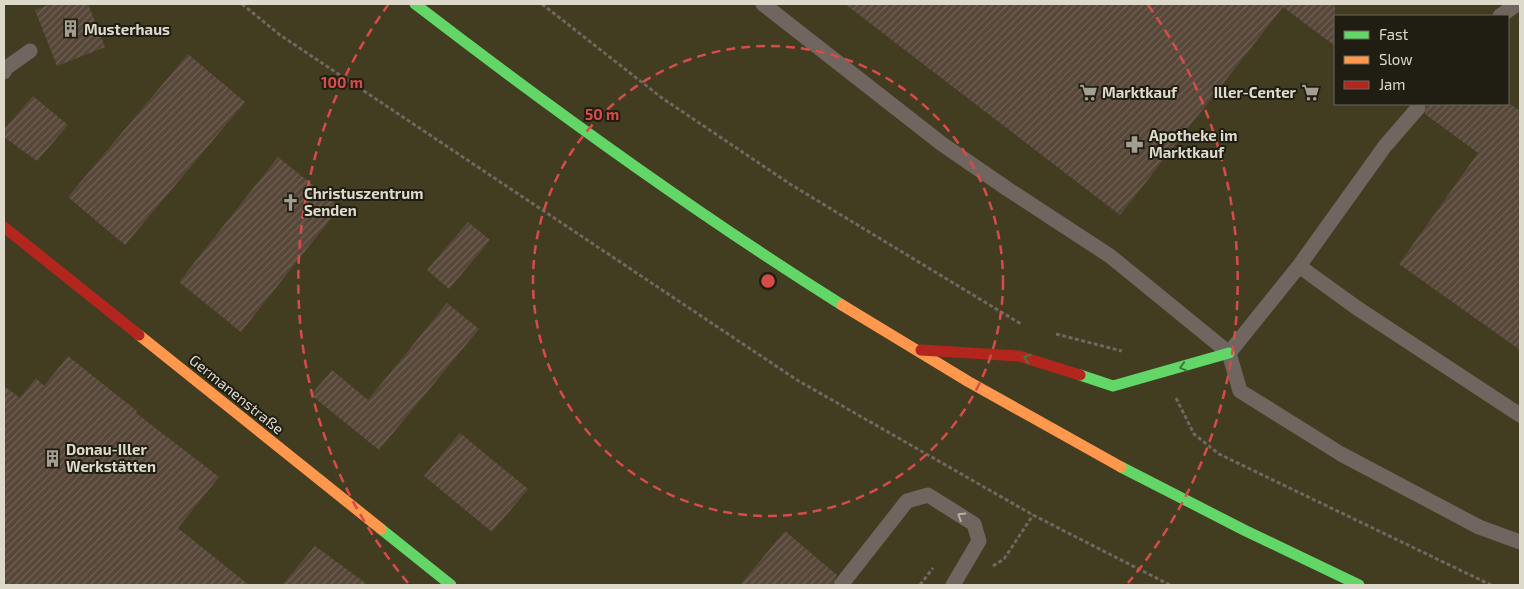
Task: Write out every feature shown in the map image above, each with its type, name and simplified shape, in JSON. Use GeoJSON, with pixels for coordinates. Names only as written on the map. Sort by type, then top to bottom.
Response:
{"type":"FeatureCollection","features":[{"type":"Feature","properties":{"kind":"main road"},"geometry":{"type":"LineString","coordinates":[[415,4],[564,117],[735,235],[915,350],[1100,455],[1276,547],[1359,585]]}},
{"type":"Feature","properties":{"kind":"main road","name":"Germanenstraße"},"geometry":{"type":"LineString","coordinates":[[4,227],[451,585]]}},
{"type":"Feature","properties":{"kind":"main road"},"geometry":{"type":"LineString","coordinates":[[915,350],[1019,356],[1113,386],[1229,353]]}},
{"type":"Feature","properties":{"kind":"lane"},"geometry":{"type":"LineString","coordinates":[[763,4],[942,144],[1110,256],[1229,353],[1240,390],[1282,419],[1341,454],[1479,527],[1520,542]]}},
{"type":"Feature","properties":{"kind":"lane"},"geometry":{"type":"LineString","coordinates":[[1501,15],[1517,4]]}},
{"type":"Feature","properties":{"kind":"lane"},"geometry":{"type":"LineString","coordinates":[[4,72],[6,68],[30,51]]}},
{"type":"Feature","properties":{"kind":"lane"},"geometry":{"type":"LineString","coordinates":[[1229,353],[1299,266],[1385,146],[1418,108]]}},
{"type":"Feature","properties":{"kind":"lane"},"geometry":{"type":"LineString","coordinates":[[1299,266],[1357,308],[1520,415]]}},
{"type":"Feature","properties":{"kind":"lane"},"geometry":{"type":"LineString","coordinates":[[841,585],[907,501],[928,495],[974,524],[979,541],[953,585]]}},
{"type":"Feature","properties":{"kind":"path"},"geometry":{"type":"LineString","coordinates":[[242,4],[280,35],[797,380],[1033,515],[1170,585]]}},
{"type":"Feature","properties":{"kind":"path"},"geometry":{"type":"LineString","coordinates":[[542,4],[662,98],[790,184],[964,288],[1017,323],[1026,325]]}},
{"type":"Feature","properties":{"kind":"path"},"geometry":{"type":"LineString","coordinates":[[1052,333],[1128,352]]}},
{"type":"Feature","properties":{"kind":"path"},"geometry":{"type":"LineString","coordinates":[[1161,373],[1181,406],[1194,434],[1218,454],[1491,585]]}},
{"type":"Feature","properties":{"kind":"path"},"geometry":{"type":"LineString","coordinates":[[1004,559],[1033,515]]}},
{"type":"Feature","properties":{"kind":"shaded area"},"geometry":{"type":"Polygon","coordinates":[[[4,4],[1520,4],[1520,585],[4,585],[4,4]]]}},
{"type":"Feature","properties":{"kind":"building","name":"Musterhaus"},"geometry":{"type":"Polygon","coordinates":[[[51,4],[88,4],[105,47],[57,66],[35,10],[51,4]]]}},
{"type":"Feature","properties":{"kind":"building","name":"Marktkauf"},"geometry":{"type":"Polygon","coordinates":[[[845,4],[1335,4],[1334,45],[1283,7],[1120,215],[845,4]]]}},
{"type":"Feature","properties":{"kind":"building"},"geometry":{"type":"Polygon","coordinates":[[[188,54],[245,102],[125,245],[68,197],[188,54]]]}},
{"type":"Feature","properties":{"kind":"building"},"geometry":{"type":"Polygon","coordinates":[[[33,96],[68,125],[37,161],[4,137],[4,129],[33,96]]]}},
{"type":"Feature","properties":{"kind":"building"},"geometry":{"type":"Polygon","coordinates":[[[1510,104],[1520,111],[1520,350],[1399,264],[1478,153],[1425,114],[1426,105],[1510,104]]]}},
{"type":"Feature","properties":{"kind":"building"},"geometry":{"type":"Polygon","coordinates":[[[278,157],[340,207],[241,332],[179,282],[278,157]]]}},
{"type":"Feature","properties":{"kind":"building"},"geometry":{"type":"Polygon","coordinates":[[[468,222],[490,240],[449,289],[427,270],[468,222]]]}},
{"type":"Feature","properties":{"kind":"building"},"geometry":{"type":"Polygon","coordinates":[[[447,303],[479,329],[379,450],[311,395],[332,370],[368,400],[447,303]]]}},
{"type":"Feature","properties":{"kind":"building"},"geometry":{"type":"Polygon","coordinates":[[[68,356],[137,411],[136,413],[219,477],[178,528],[249,585],[4,585],[4,386],[20,398],[36,378],[44,386],[68,356]]]}},
{"type":"Feature","properties":{"kind":"building"},"geometry":{"type":"Polygon","coordinates":[[[460,433],[528,489],[492,532],[424,476],[460,433]]]}},
{"type":"Feature","properties":{"kind":"building"},"geometry":{"type":"Polygon","coordinates":[[[785,531],[837,575],[832,585],[740,585],[785,531]]]}},
{"type":"Feature","properties":{"kind":"building"},"geometry":{"type":"Polygon","coordinates":[[[315,546],[368,585],[282,585],[315,546]]]}},
{"type":"Feature","properties":{"kind":"traffic: fast"},"geometry":{"type":"LineString","coordinates":[[415,4],[519,83],[678,197],[842,305]]}},
{"type":"Feature","properties":{"kind":"traffic: fast"},"geometry":{"type":"LineString","coordinates":[[1080,375],[1113,386],[1229,353]]}},
{"type":"Feature","properties":{"kind":"traffic: fast"},"geometry":{"type":"LineString","coordinates":[[1121,467],[1246,531],[1359,585]]}},
{"type":"Feature","properties":{"kind":"traffic: fast"},"geometry":{"type":"LineString","coordinates":[[381,529],[451,585]]}},
{"type":"Feature","properties":{"kind":"traffic: slow"},"geometry":{"type":"LineString","coordinates":[[842,305],[969,382],[1121,467]]}},
{"type":"Feature","properties":{"kind":"traffic: slow"},"geometry":{"type":"LineString","coordinates":[[139,335],[381,529]]}},
{"type":"Feature","properties":{"kind":"traffic: jam"},"geometry":{"type":"LineString","coordinates":[[4,227],[139,335]]}},
{"type":"Feature","properties":{"kind":"traffic: jam"},"geometry":{"type":"LineString","coordinates":[[921,350],[1019,356],[1080,375]]}},
{"type":"Feature","properties":{"kind":"place","name":"Musterhaus"},"geometry":{"type":"Point","coordinates":[70,29]}},
{"type":"Feature","properties":{"kind":"place","name":"Marktkauf"},"geometry":{"type":"Point","coordinates":[1088,92]}},
{"type":"Feature","properties":{"kind":"place","name":"Iller-Center"},"geometry":{"type":"Point","coordinates":[1310,92]}},
{"type":"Feature","properties":{"kind":"place","name":"Apotheke im Marktkauf"},"geometry":{"type":"Point","coordinates":[1135,144]}},
{"type":"Feature","properties":{"kind":"place","name":"Christuszentrum Senden"},"geometry":{"type":"Point","coordinates":[290,202]}},
{"type":"Feature","properties":{"kind":"place","name":"Donau-Iller Werkstätten"},"geometry":{"type":"Point","coordinates":[52,458]}}]}
